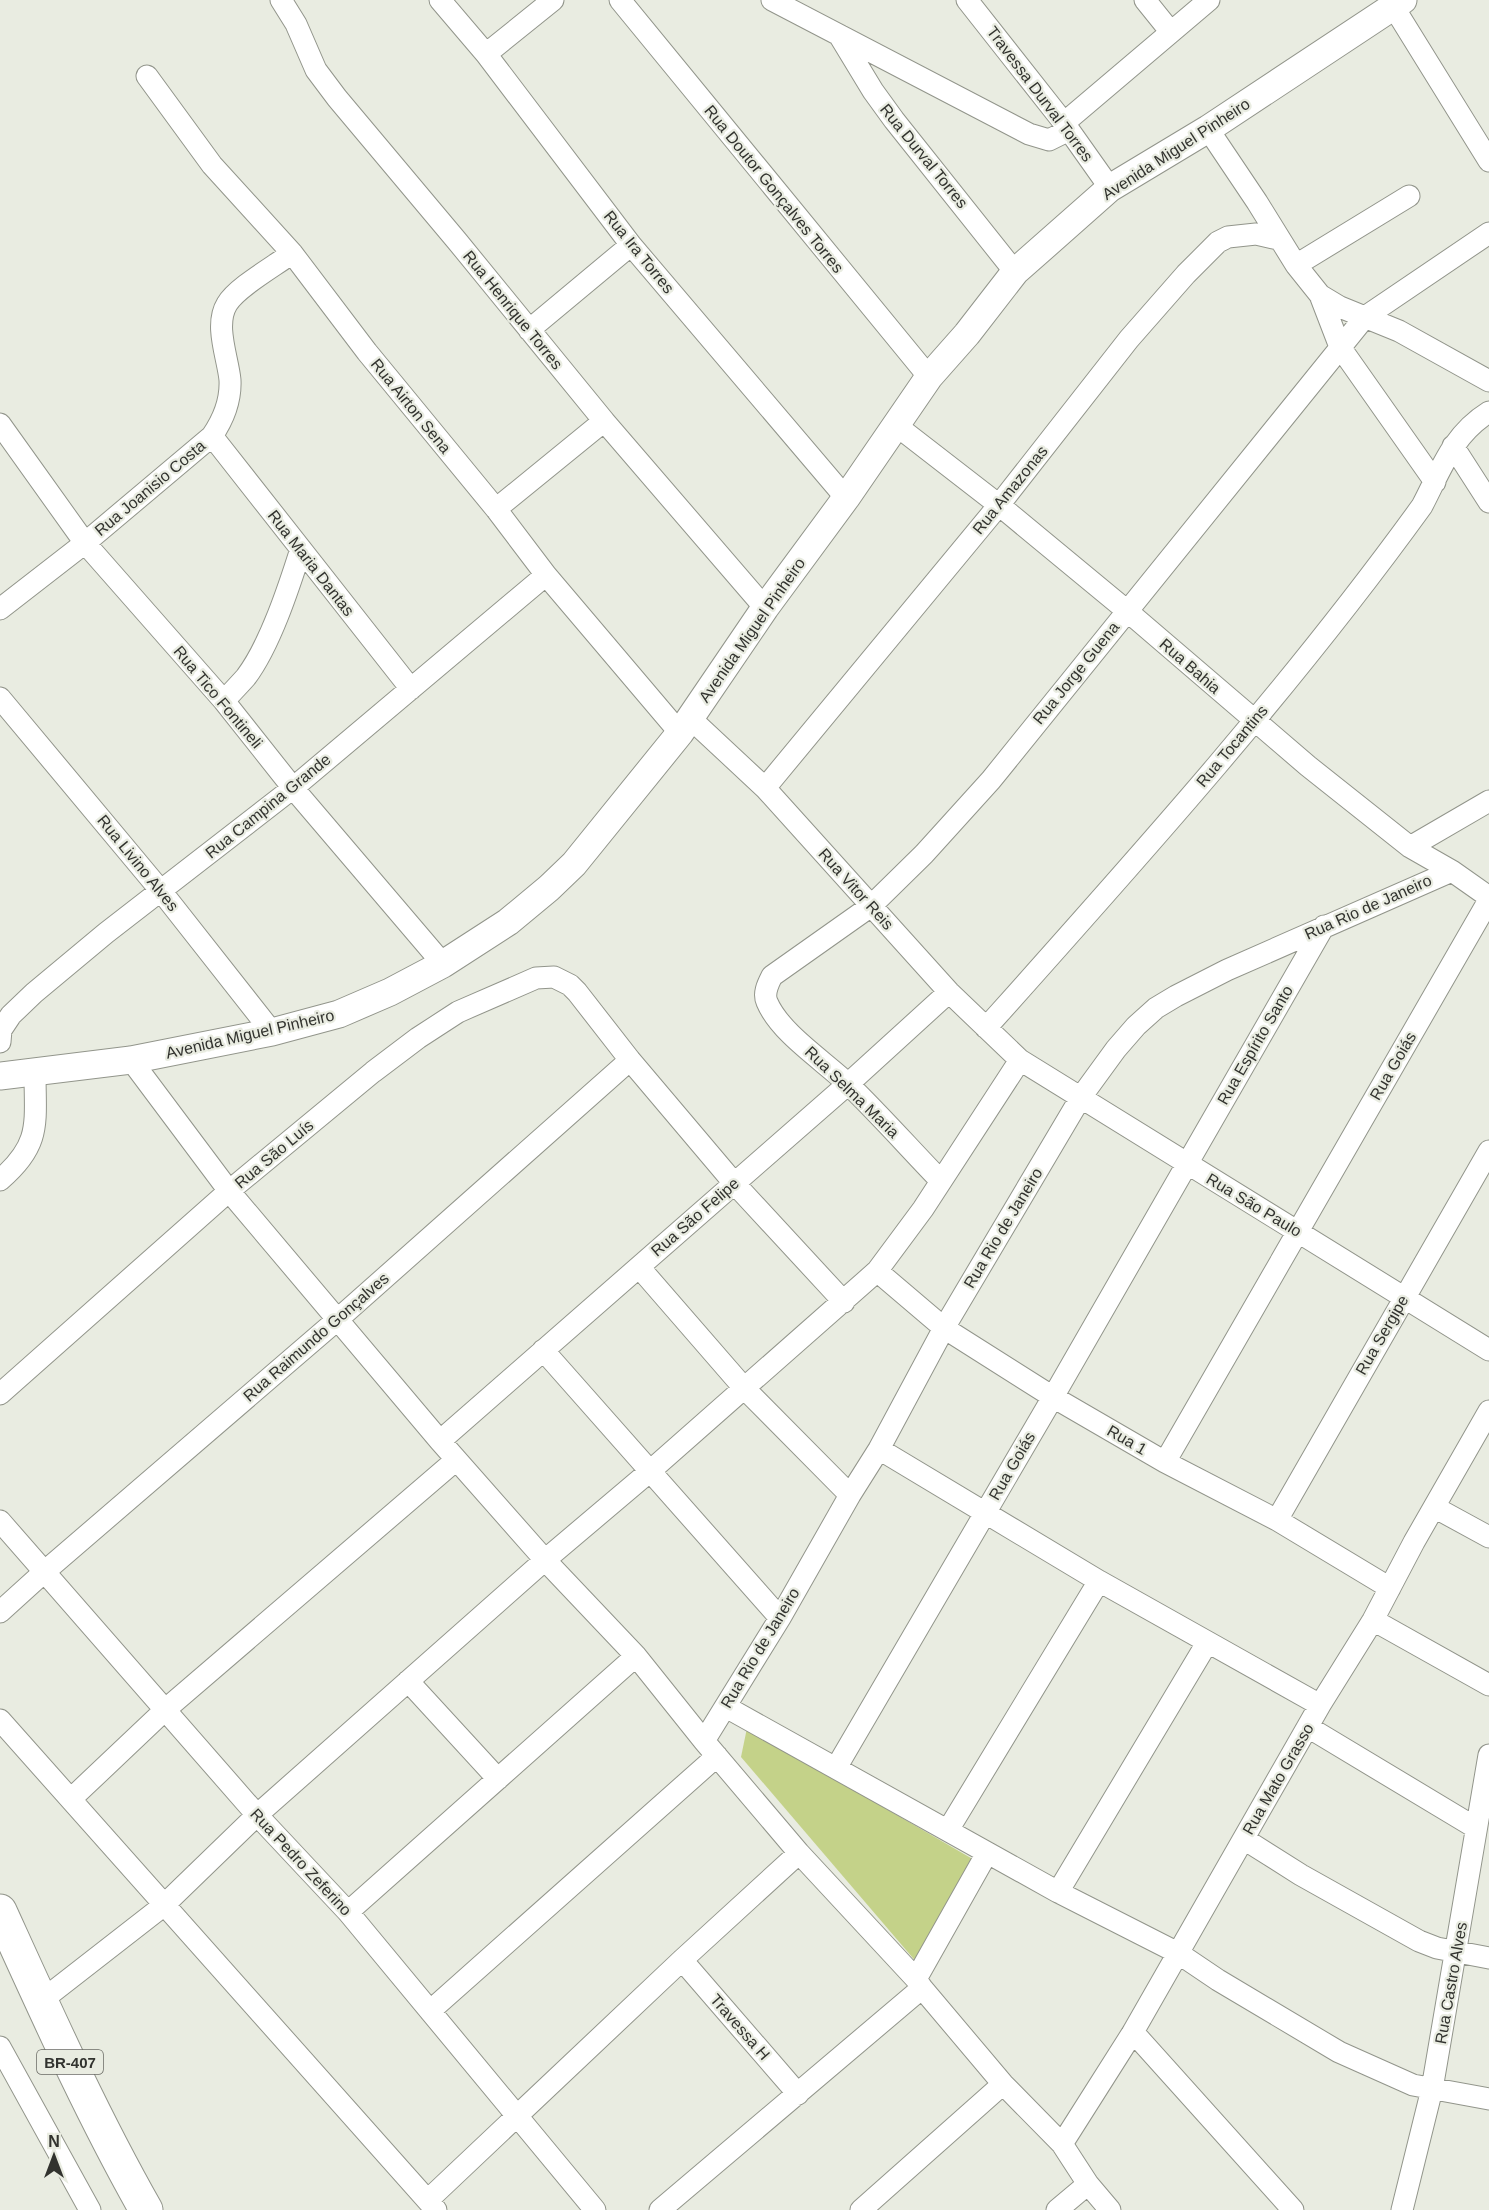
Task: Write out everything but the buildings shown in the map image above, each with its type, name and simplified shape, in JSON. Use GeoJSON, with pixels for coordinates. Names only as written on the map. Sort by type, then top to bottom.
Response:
{"type":"FeatureCollection","features":[{"type":"Feature","properties":{"kind":"highway","name":"BR-407"},"geometry":{"type":"LineString","coordinates":[[0,1911],[124,2171],[146,2210]]}},
{"type":"Feature","properties":{"kind":"street","name":"Rua Henrique Torres"},"geometry":{"type":"LineString","coordinates":[[282,0],[323,81],[604,421],[765,608]]}},
{"type":"Feature","properties":{"kind":"street","name":"Rua Ira Torres"},"geometry":{"type":"LineString","coordinates":[[440,0],[486,54],[631,245],[846,498]]}},
{"type":"Feature","properties":{"kind":"street"},"geometry":{"type":"LineString","coordinates":[[486,54],[553,0]]}},
{"type":"Feature","properties":{"kind":"street","name":"Rua Doutor Gonçalves Torres"},"geometry":{"type":"LineString","coordinates":[[620,0],[929,377]]}},
{"type":"Feature","properties":{"kind":"street"},"geometry":{"type":"LineString","coordinates":[[771,0],[1029,134],[1049,140],[1170,31],[1209,0]]}},
{"type":"Feature","properties":{"kind":"street","name":"Travessa Durval Torres"},"geometry":{"type":"LineString","coordinates":[[968,0],[1067,126],[1110,188]]}},
{"type":"Feature","properties":{"kind":"street"},"geometry":{"type":"LineString","coordinates":[[1145,0],[1170,31]]}},
{"type":"Feature","properties":{"kind":"street"},"geometry":{"type":"LineString","coordinates":[[1398,3],[1489,161]]}},
{"type":"Feature","properties":{"kind":"street","name":"Avenida Miguel Pinheiro"},"geometry":{"type":"LineString","coordinates":[[1,1071],[35,1073],[131,1060],[272,1032],[339,1014],[390,992],[443,964],[508,922],[566,872],[686,726],[765,608],[846,498],[929,377],[1016,272],[1110,188],[1208,129],[1398,3]]}},
{"type":"Feature","properties":{"kind":"street","name":"Rua Durval Torres"},"geometry":{"type":"LineString","coordinates":[[839,35],[873,91],[894,120],[1016,272]]}},
{"type":"Feature","properties":{"kind":"street","name":"Rua Airton Sena"},"geometry":{"type":"LineString","coordinates":[[147,76],[212,165],[292,253],[374,360],[496,509],[546,575],[686,726]]}},
{"type":"Feature","properties":{"kind":"street"},"geometry":{"type":"LineString","coordinates":[[1208,129],[1257,202],[1278,239],[1320,295],[1340,347],[1435,482]]}},
{"type":"Feature","properties":{"kind":"street"},"geometry":{"type":"LineString","coordinates":[[1296,265],[1409,196]]}},
{"type":"Feature","properties":{"kind":"street","name":"Rua Jorge Guena"},"geometry":{"type":"LineString","coordinates":[[766,1001],[766,992],[772,976],[871,906],[924,855],[991,780],[1126,610],[1365,317],[1489,233]]}},
{"type":"Feature","properties":{"kind":"street","name":"Rua Amazonas"},"geometry":{"type":"LineString","coordinates":[[765,788],[999,505],[1129,339],[1186,274],[1218,242],[1228,237],[1248,234],[1278,239]]}},
{"type":"Feature","properties":{"kind":"street"},"geometry":{"type":"LineString","coordinates":[[529,330],[631,245]]}},
{"type":"Feature","properties":{"kind":"street","name":"Rua Joanisio Costa"},"geometry":{"type":"LineString","coordinates":[[0,609],[85,543],[212,436],[221,423],[229,399],[230,382],[222,326],[226,304],[237,292],[292,253]]}},
{"type":"Feature","properties":{"kind":"street"},"geometry":{"type":"LineString","coordinates":[[1320,295],[1340,307],[1399,331],[1489,381]]}},
{"type":"Feature","properties":{"kind":"street","name":"Rua Tocantins"},"geometry":{"type":"LineString","coordinates":[[986,1029],[1254,722],[1422,506],[1453,446],[1465,430],[1489,412]]}},
{"type":"Feature","properties":{"kind":"street"},"geometry":{"type":"LineString","coordinates":[[496,509],[604,421]]}},
{"type":"Feature","properties":{"kind":"street","name":"Rua Tico Fontineli"},"geometry":{"type":"LineString","coordinates":[[0,424],[85,543],[224,701],[292,788],[443,964]]}},
{"type":"Feature","properties":{"kind":"street","name":"Rua Bahia"},"geometry":{"type":"LineString","coordinates":[[897,426],[999,505],[1126,610],[1254,722],[1410,847],[1452,871],[1489,899]]}},
{"type":"Feature","properties":{"kind":"street","name":"Rua Maria Dantas"},"geometry":{"type":"LineString","coordinates":[[212,436],[411,689]]}},
{"type":"Feature","properties":{"kind":"street"},"geometry":{"type":"LineString","coordinates":[[1453,446],[1489,502]]}},
{"type":"Feature","properties":{"kind":"street"},"geometry":{"type":"LineString","coordinates":[[224,701],[247,676],[259,656],[301,549]]}},
{"type":"Feature","properties":{"kind":"street","name":"Rua Campina Grande"},"geometry":{"type":"LineString","coordinates":[[0,1042],[1,1030],[10,1015],[21,1004],[106,933],[292,788],[546,575]]}},
{"type":"Feature","properties":{"kind":"street","name":"Rua Livino Alves"},"geometry":{"type":"LineString","coordinates":[[0,698],[161,891],[272,1032]]}},
{"type":"Feature","properties":{"kind":"street","name":"Rua Vitor Reis"},"geometry":{"type":"LineString","coordinates":[[686,726],[765,788],[949,992],[1020,1060]]}},
{"type":"Feature","properties":{"kind":"street"},"geometry":{"type":"LineString","coordinates":[[1410,847],[1489,801]]}},
{"type":"Feature","properties":{"kind":"street","name":"Rua Rio de Janeiro"},"geometry":{"type":"LineString","coordinates":[[430,2011],[710,1749],[726,1707],[879,1449],[944,1328],[1081,1096],[1136,1026],[1156,1008],[1227,970],[1452,871]]}},
{"type":"Feature","properties":{"kind":"street","name":"Rua Goiás"},"geometry":{"type":"LineString","coordinates":[[1165,1462],[1489,899]]}},
{"type":"Feature","properties":{"kind":"street","name":"Rua Espírito Santo"},"geometry":{"type":"LineString","coordinates":[[1186,1163],[1324,926]]}},
{"type":"Feature","properties":{"kind":"street","name":"Rua São Luís"},"geometry":{"type":"LineString","coordinates":[[0,1394],[229,1191],[373,1072],[418,1038],[458,1012],[507,989],[544,976],[554,977],[570,985],[577,992],[630,1060]]}},
{"type":"Feature","properties":{"kind":"street","name":"Rua São Felipe"},"geometry":{"type":"LineString","coordinates":[[440,1441],[848,1084],[949,992]]}},
{"type":"Feature","properties":{"kind":"street","name":"Rua Selma Maria"},"geometry":{"type":"LineString","coordinates":[[766,1001],[790,1032],[848,1084],[940,1181]]}},
{"type":"Feature","properties":{"kind":"street"},"geometry":{"type":"LineString","coordinates":[[131,1060],[229,1191],[336,1320],[545,1560],[636,1656],[710,1749],[799,1853],[919,1983],[1003,2084],[1062,2144],[1088,2184],[1110,2210]]}},
{"type":"Feature","properties":{"kind":"street"},"geometry":{"type":"LineString","coordinates":[[630,1060],[734,1183],[844,1302]]}},
{"type":"Feature","properties":{"kind":"street","name":"Rua Raimundo Gonçalves"},"geometry":{"type":"LineString","coordinates":[[0,1612],[336,1320],[630,1060]]}},
{"type":"Feature","properties":{"kind":"street"},"geometry":{"type":"LineString","coordinates":[[41,2001],[163,1906],[257,1815],[545,1560],[650,1472],[878,1271],[904,1236],[1020,1060]]}},
{"type":"Feature","properties":{"kind":"street","name":"Rua São Paulo"},"geometry":{"type":"LineString","coordinates":[[1020,1060],[1489,1350]]}},
{"type":"Feature","properties":{"kind":"street"},"geometry":{"type":"LineString","coordinates":[[0,1180],[18,1165],[34,1136],[35,1073]]}},
{"type":"Feature","properties":{"kind":"street","name":"Rua Sergipe"},"geometry":{"type":"LineString","coordinates":[[1276,1520],[1489,1151]]}},
{"type":"Feature","properties":{"kind":"street","name":"Rua Goiás"},"geometry":{"type":"LineString","coordinates":[[836,1768],[1053,1397],[1186,1163]]}},
{"type":"Feature","properties":{"kind":"street"},"geometry":{"type":"LineString","coordinates":[[639,1267],[744,1388],[850,1495]]}},
{"type":"Feature","properties":{"kind":"street","name":"Rua 1"},"geometry":{"type":"LineString","coordinates":[[878,1271],[944,1328],[1053,1397],[1165,1462],[1276,1520],[1390,1588]]}},
{"type":"Feature","properties":{"kind":"street"},"geometry":{"type":"LineString","coordinates":[[543,1350],[780,1618]]}},
{"type":"Feature","properties":{"kind":"street","name":"Rua Mato Grasso"},"geometry":{"type":"LineString","coordinates":[[1062,2144],[1133,2032],[1320,1705],[1373,1620],[1489,1411]]}},
{"type":"Feature","properties":{"kind":"street"},"geometry":{"type":"LineString","coordinates":[[879,1449],[1099,1581],[1320,1705]]}},
{"type":"Feature","properties":{"kind":"street"},"geometry":{"type":"LineString","coordinates":[[71,1799],[166,1709],[456,1460]]}},
{"type":"Feature","properties":{"kind":"street"},"geometry":{"type":"LineString","coordinates":[[1434,1507],[1489,1537]]}},
{"type":"Feature","properties":{"kind":"street","name":"Rua Pedro Zeferino"},"geometry":{"type":"LineString","coordinates":[[0,1521],[43,1573],[166,1709],[257,1815],[348,1912],[595,2210]]}},
{"type":"Feature","properties":{"kind":"street"},"geometry":{"type":"LineString","coordinates":[[948,1830],[1099,1581]]}},
{"type":"Feature","properties":{"kind":"street"},"geometry":{"type":"LineString","coordinates":[[1373,1620],[1489,1685]]}},
{"type":"Feature","properties":{"kind":"street"},"geometry":{"type":"LineString","coordinates":[[1058,1892],[1207,1643]]}},
{"type":"Feature","properties":{"kind":"street"},"geometry":{"type":"LineString","coordinates":[[348,1912],[636,1656]]}},
{"type":"Feature","properties":{"kind":"street"},"geometry":{"type":"LineString","coordinates":[[408,1681],[498,1779]]}},
{"type":"Feature","properties":{"kind":"street"},"geometry":{"type":"LineString","coordinates":[[726,1707],[1058,1892],[1178,1953],[1218,1980],[1339,2052],[1413,2085],[1489,2099]]}},
{"type":"Feature","properties":{"kind":"street"},"geometry":{"type":"LineString","coordinates":[[0,1720],[163,1906],[432,2205],[516,2117],[799,1853]]}},
{"type":"Feature","properties":{"kind":"street"},"geometry":{"type":"LineString","coordinates":[[1308,1727],[1476,1828]]}},
{"type":"Feature","properties":{"kind":"street","name":"Rua Castro Alves"},"geometry":{"type":"LineString","coordinates":[[1402,2210],[1432,2089],[1453,1951],[1489,1755]]}},
{"type":"Feature","properties":{"kind":"street"},"geometry":{"type":"LineString","coordinates":[[1244,1839],[1301,1875],[1412,1937],[1437,1948],[1489,1958]]}},
{"type":"Feature","properties":{"kind":"street"},"geometry":{"type":"LineString","coordinates":[[660,2210],[798,2094],[919,1983],[987,1853]]}},
{"type":"Feature","properties":{"kind":"street","name":"Travessa H"},"geometry":{"type":"LineString","coordinates":[[682,1960],[798,2094]]}},
{"type":"Feature","properties":{"kind":"street"},"geometry":{"type":"LineString","coordinates":[[1133,2032],[1293,2210]]}},
{"type":"Feature","properties":{"kind":"street"},"geometry":{"type":"LineString","coordinates":[[3,2061],[90,2210]]}},
{"type":"Feature","properties":{"kind":"street"},"geometry":{"type":"LineString","coordinates":[[861,2210],[1003,2084]]}},
{"type":"Feature","properties":{"kind":"street"},"geometry":{"type":"LineString","coordinates":[[1057,2210],[1088,2184]]}},
{"type":"Feature","properties":{"kind":"green space"},"geometry":{"type":"Polygon","coordinates":[[[747,1728],[976,1861],[918,1964],[741,1757],[747,1728]]]}}]}
